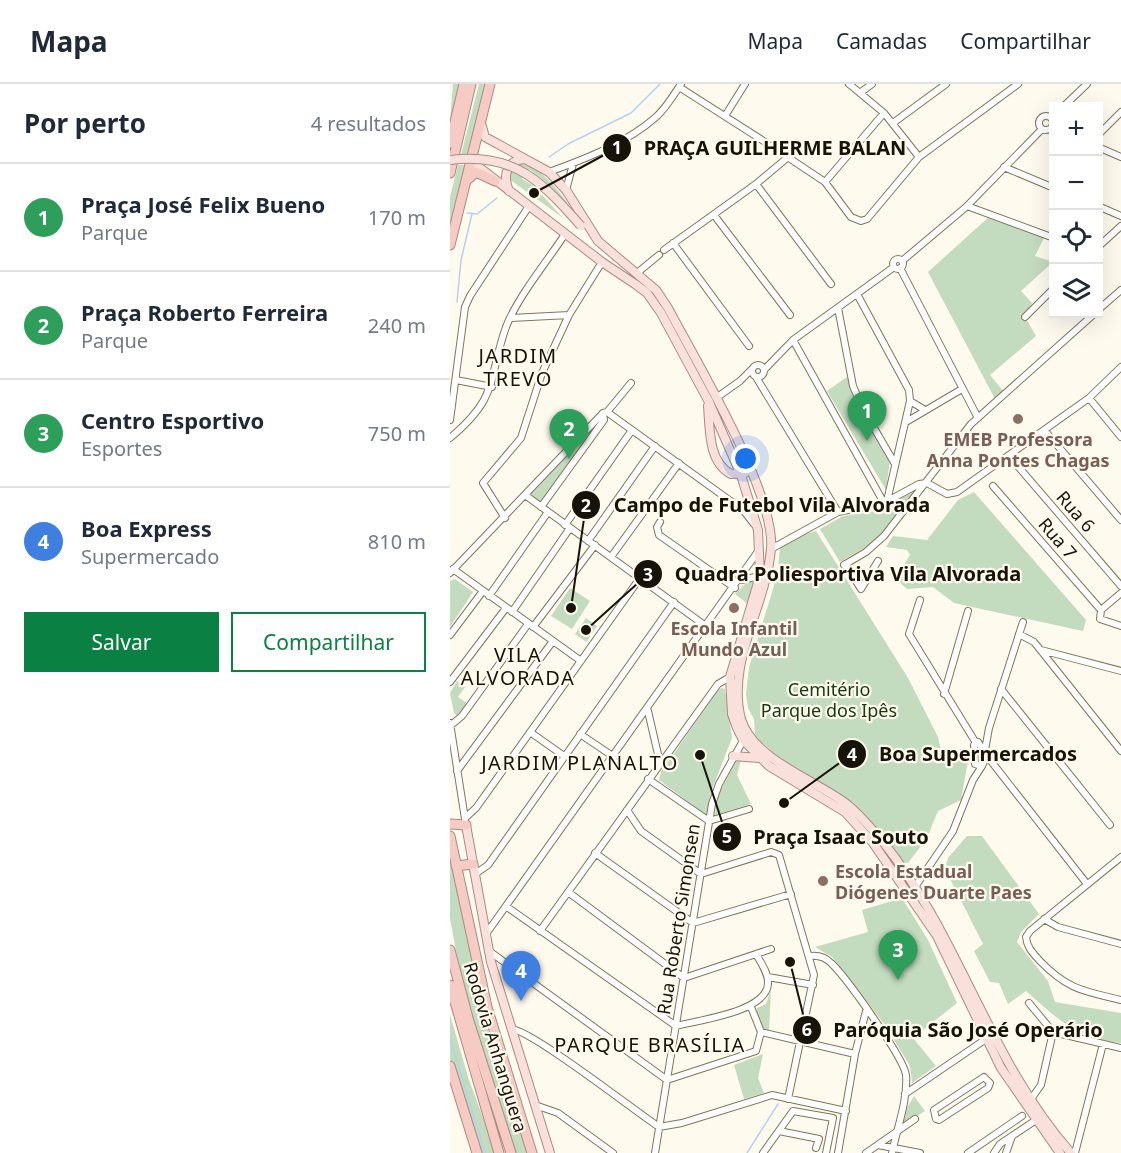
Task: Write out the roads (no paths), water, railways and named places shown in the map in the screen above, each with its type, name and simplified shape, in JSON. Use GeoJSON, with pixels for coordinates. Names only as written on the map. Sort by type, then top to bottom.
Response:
{"type":"FeatureCollection","features":[{"type":"Feature","properties":{"kind":"highway"},"geometry":{"type":"LineString","coordinates":[[450,143],[464,84]]}},
{"type":"Feature","properties":{"kind":"highway"},"geometry":{"type":"LineString","coordinates":[[450,173],[471,84]]}},
{"type":"Feature","properties":{"kind":"highway"},"geometry":{"type":"LineString","coordinates":[[450,245],[490,84]]}},
{"type":"Feature","properties":{"kind":"highway"},"geometry":{"type":"LineString","coordinates":[[465,184],[472,173],[476,172],[495,181]]}},
{"type":"Feature","properties":{"kind":"highway"},"geometry":{"type":"LineString","coordinates":[[450,824],[466,822]]}},
{"type":"Feature","properties":{"kind":"highway"},"geometry":{"type":"LineString","coordinates":[[450,836],[487,1007],[532,1153]]}},
{"type":"Feature","properties":{"kind":"highway"},"geometry":{"type":"LineString","coordinates":[[456,866],[474,869]]}},
{"type":"Feature","properties":{"kind":"highway","name":"Rodovia Anhanguera"},"geometry":{"type":"LineString","coordinates":[[450,950],[468,1018],[512,1153]]}},
{"type":"Feature","properties":{"kind":"highway","name":"Rodovia Anhanguera"},"geometry":{"type":"LineString","coordinates":[[450,985],[500,1153]]}},
{"type":"Feature","properties":{"kind":"highway"},"geometry":{"type":"LineString","coordinates":[[450,1006],[470,1072],[487,1113]]}},
{"type":"Feature","properties":{"kind":"highway"},"geometry":{"type":"LineString","coordinates":[[450,1066],[477,1153]]}},
{"type":"Feature","properties":{"kind":"main road"},"geometry":{"type":"LineString","coordinates":[[481,123],[485,137],[549,172],[566,190],[598,241]]}},
{"type":"Feature","properties":{"kind":"main road"},"geometry":{"type":"LineString","coordinates":[[509,191],[506,181],[507,169],[512,162],[525,159]]}},
{"type":"Feature","properties":{"kind":"main road"},"geometry":{"type":"LineString","coordinates":[[450,160],[493,160],[523,170],[542,184],[581,226],[656,290],[668,308],[712,400],[754,512],[758,532],[760,576],[730,677],[732,714],[760,758],[782,775],[845,812],[873,843],[937,936],[1001,1068],[1060,1153]]}},
{"type":"Feature","properties":{"kind":"main road"},"geometry":{"type":"LineString","coordinates":[[471,161],[602,262],[647,293],[661,313],[751,470],[767,510],[771,549],[765,583],[740,668],[737,690],[746,737],[771,758],[850,806],[883,843],[940,927],[1010,1067],[1031,1099],[1073,1153]]}},
{"type":"Feature","properties":{"kind":"main road"},"geometry":{"type":"LineString","coordinates":[[581,226],[606,259],[627,279]]}},
{"type":"Feature","properties":{"kind":"main road"},"geometry":{"type":"LineString","coordinates":[[712,400],[710,433],[716,458],[725,471],[741,475],[751,470]]}},
{"type":"Feature","properties":{"kind":"main road"},"geometry":{"type":"LineString","coordinates":[[754,512],[767,510]]}},
{"type":"Feature","properties":{"kind":"main road"},"geometry":{"type":"LineString","coordinates":[[758,532],[767,549],[771,549]]}},
{"type":"Feature","properties":{"kind":"main road"},"geometry":{"type":"LineString","coordinates":[[730,677],[737,690]]}},
{"type":"Feature","properties":{"kind":"main road"},"geometry":{"type":"LineString","coordinates":[[733,756],[760,758]]}},
{"type":"Feature","properties":{"kind":"main road"},"geometry":{"type":"LineString","coordinates":[[466,822],[489,951],[550,1153]]}},
{"type":"Feature","properties":{"kind":"main road"},"geometry":{"type":"LineString","coordinates":[[904,887],[911,891],[915,887]]}},
{"type":"Feature","properties":{"kind":"main road"},"geometry":{"type":"LineString","coordinates":[[960,984],[965,983],[974,992]]}},
{"type":"Feature","properties":{"kind":"main road"},"geometry":{"type":"LineString","coordinates":[[450,1090],[460,1094]]}},
{"type":"Feature","properties":{"kind":"street"},"geometry":{"type":"LineString","coordinates":[[725,116],[745,84]]}},
{"type":"Feature","properties":{"kind":"street"},"geometry":{"type":"LineString","coordinates":[[849,84],[884,113],[919,158]]}},
{"type":"Feature","properties":{"kind":"street"},"geometry":{"type":"LineString","coordinates":[[861,92],[872,84]]}},
{"type":"Feature","properties":{"kind":"street"},"geometry":{"type":"LineString","coordinates":[[893,123],[946,84]]}},
{"type":"Feature","properties":{"kind":"street"},"geometry":{"type":"LineString","coordinates":[[549,172],[573,164],[636,132],[666,106],[680,85],[825,183],[851,217],[861,221],[867,219],[919,158],[1018,84]]}},
{"type":"Feature","properties":{"kind":"street"},"geometry":{"type":"LineString","coordinates":[[1068,102],[1085,85]]}},
{"type":"Feature","properties":{"kind":"street"},"geometry":{"type":"LineString","coordinates":[[1103,130],[1121,112]]}},
{"type":"Feature","properties":{"kind":"street"},"geometry":{"type":"LineString","coordinates":[[825,183],[884,113]]}},
{"type":"Feature","properties":{"kind":"street"},"geometry":{"type":"LineString","coordinates":[[1042,129],[1041,119],[1049,118]]}},
{"type":"Feature","properties":{"kind":"street"},"geometry":{"type":"LineString","coordinates":[[740,381],[755,377],[764,371],[773,358],[793,340],[899,265],[967,206],[1042,129],[1049,128]]}},
{"type":"Feature","properties":{"kind":"street"},"geometry":{"type":"LineString","coordinates":[[1103,149],[1121,157]]}},
{"type":"Feature","properties":{"kind":"street"},"geometry":{"type":"LineString","coordinates":[[637,273],[661,252],[756,184],[788,158]]}},
{"type":"Feature","properties":{"kind":"street"},"geometry":{"type":"LineString","coordinates":[[566,190],[573,164]]}},
{"type":"Feature","properties":{"kind":"street"},"geometry":{"type":"LineString","coordinates":[[1004,167],[1049,186]]}},
{"type":"Feature","properties":{"kind":"street"},"geometry":{"type":"LineString","coordinates":[[756,184],[831,284]]}},
{"type":"Feature","properties":{"kind":"street"},"geometry":{"type":"LineString","coordinates":[[450,420],[465,307],[529,206]]}},
{"type":"Feature","properties":{"kind":"street"},"geometry":{"type":"LineString","coordinates":[[967,206],[1049,237]]}},
{"type":"Feature","properties":{"kind":"street"},"geometry":{"type":"LineString","coordinates":[[1103,208],[1121,216]]}},
{"type":"Feature","properties":{"kind":"street"},"geometry":{"type":"LineString","coordinates":[[714,215],[790,315]]}},
{"type":"Feature","properties":{"kind":"street"},"geometry":{"type":"LineString","coordinates":[[1103,243],[1121,226]]}},
{"type":"Feature","properties":{"kind":"street"},"geometry":{"type":"LineString","coordinates":[[450,438],[473,417],[492,387],[511,318],[565,234]]}},
{"type":"Feature","properties":{"kind":"street"},"geometry":{"type":"LineString","coordinates":[[673,243],[749,346]]}},
{"type":"Feature","properties":{"kind":"street"},"geometry":{"type":"LineString","coordinates":[[505,518],[483,483],[521,438],[542,373],[569,315],[602,262]]}},
{"type":"Feature","properties":{"kind":"street"},"geometry":{"type":"LineString","coordinates":[[899,265],[978,418]]}},
{"type":"Feature","properties":{"kind":"street"},"geometry":{"type":"LineString","coordinates":[[1103,305],[1121,290]]}},
{"type":"Feature","properties":{"kind":"street"},"geometry":{"type":"LineString","coordinates":[[1025,317],[1049,292]]}},
{"type":"Feature","properties":{"kind":"street"},"geometry":{"type":"LineString","coordinates":[[856,294],[902,373],[910,401],[886,502]]}},
{"type":"Feature","properties":{"kind":"street"},"geometry":{"type":"LineString","coordinates":[[838,308],[853,386],[863,409],[896,465]]}},
{"type":"Feature","properties":{"kind":"street"},"geometry":{"type":"LineString","coordinates":[[511,318],[569,315]]}},
{"type":"Feature","properties":{"kind":"street"},"geometry":{"type":"LineString","coordinates":[[878,561],[861,589],[844,565],[875,546],[978,418],[1090,318]]}},
{"type":"Feature","properties":{"kind":"street"},"geometry":{"type":"LineString","coordinates":[[793,340],[886,502]]}},
{"type":"Feature","properties":{"kind":"street"},"geometry":{"type":"LineString","coordinates":[[712,400],[740,381],[755,366],[773,358]]}},
{"type":"Feature","properties":{"kind":"street"},"geometry":{"type":"LineString","coordinates":[[755,366],[764,371]]}},
{"type":"Feature","properties":{"kind":"street"},"geometry":{"type":"LineString","coordinates":[[755,366],[755,377],[838,512]]}},
{"type":"Feature","properties":{"kind":"street"},"geometry":{"type":"LineString","coordinates":[[771,549],[838,512],[886,502],[919,484],[927,483],[952,494],[1089,398],[1121,367]]}},
{"type":"Feature","properties":{"kind":"street"},"geometry":{"type":"LineString","coordinates":[[764,371],[766,392]]}},
{"type":"Feature","properties":{"kind":"street"},"geometry":{"type":"LineString","coordinates":[[456,380],[492,387]]}},
{"type":"Feature","properties":{"kind":"street"},"geometry":{"type":"LineString","coordinates":[[581,661],[451,571],[505,518],[631,383]]}},
{"type":"Feature","properties":{"kind":"street"},"geometry":{"type":"LineString","coordinates":[[906,422],[963,389]]}},
{"type":"Feature","properties":{"kind":"street"},"geometry":{"type":"LineString","coordinates":[[1089,398],[1121,437]]}},
{"type":"Feature","properties":{"kind":"street"},"geometry":{"type":"LineString","coordinates":[[910,401],[926,410]]}},
{"type":"Feature","properties":{"kind":"street"},"geometry":{"type":"LineString","coordinates":[[605,413],[743,510],[758,532]]}},
{"type":"Feature","properties":{"kind":"street"},"geometry":{"type":"LineString","coordinates":[[489,596],[604,420],[605,413]]}},
{"type":"Feature","properties":{"kind":"street"},"geometry":{"type":"LineString","coordinates":[[512,612],[632,430]]}},
{"type":"Feature","properties":{"kind":"street"},"geometry":{"type":"LineString","coordinates":[[1045,431],[1121,520]]}},
{"type":"Feature","properties":{"kind":"street"},"geometry":{"type":"LineString","coordinates":[[466,822],[450,724],[462,716],[531,625],[591,543],[655,446]]}},
{"type":"Feature","properties":{"kind":"street","name":"Rua 6"},"geometry":{"type":"LineString","coordinates":[[1009,456],[1121,586]]}},
{"type":"Feature","properties":{"kind":"street"},"geometry":{"type":"LineString","coordinates":[[611,557],[679,463]]}},
{"type":"Feature","properties":{"kind":"street","name":"Rua 7"},"geometry":{"type":"LineString","coordinates":[[993,486],[1101,610],[1100,619],[1121,626]]}},
{"type":"Feature","properties":{"kind":"street"},"geometry":{"type":"LineString","coordinates":[[525,495],[707,627]]}},
{"type":"Feature","properties":{"kind":"street"},"geometry":{"type":"LineString","coordinates":[[743,510],[754,512]]}},
{"type":"Feature","properties":{"kind":"street"},"geometry":{"type":"LineString","coordinates":[[660,522],[657,527],[659,535],[735,588]]}},
{"type":"Feature","properties":{"kind":"street"},"geometry":{"type":"LineString","coordinates":[[486,934],[648,711],[760,550]]}},
{"type":"Feature","properties":{"kind":"street"},"geometry":{"type":"LineString","coordinates":[[740,580],[760,576]]}},
{"type":"Feature","properties":{"kind":"street"},"geometry":{"type":"LineString","coordinates":[[466,822],[640,578]]}},
{"type":"Feature","properties":{"kind":"street"},"geometry":{"type":"LineString","coordinates":[[450,635],[483,591]]}},
{"type":"Feature","properties":{"kind":"street"},"geometry":{"type":"LineString","coordinates":[[1101,610],[1121,593]]}},
{"type":"Feature","properties":{"kind":"street"},"geometry":{"type":"LineString","coordinates":[[920,600],[909,634],[944,694],[996,770],[1088,884]]}},
{"type":"Feature","properties":{"kind":"street"},"geometry":{"type":"LineString","coordinates":[[474,869],[488,865],[674,602]]}},
{"type":"Feature","properties":{"kind":"street"},"geometry":{"type":"LineString","coordinates":[[450,682],[506,608]]}},
{"type":"Feature","properties":{"kind":"street"},"geometry":{"type":"LineString","coordinates":[[944,694],[968,611]]}},
{"type":"Feature","properties":{"kind":"street"},"geometry":{"type":"LineString","coordinates":[[915,887],[954,831],[986,753],[989,728],[1023,622]]}},
{"type":"Feature","properties":{"kind":"street"},"geometry":{"type":"LineString","coordinates":[[1019,634],[1030,638],[1121,751]]}},
{"type":"Feature","properties":{"kind":"street"},"geometry":{"type":"LineString","coordinates":[[458,771],[553,641]]}},
{"type":"Feature","properties":{"kind":"street"},"geometry":{"type":"LineString","coordinates":[[1040,650],[1121,671]]}},
{"type":"Feature","properties":{"kind":"street"},"geometry":{"type":"LineString","coordinates":[[540,931],[718,684],[730,677]]}},
{"type":"Feature","properties":{"kind":"street"},"geometry":{"type":"LineString","coordinates":[[1001,689],[1110,825]]}},
{"type":"Feature","properties":{"kind":"street"},"geometry":{"type":"LineString","coordinates":[[648,711],[660,764]]}},
{"type":"Feature","properties":{"kind":"street"},"geometry":{"type":"LineString","coordinates":[[980,765],[977,742],[989,728]]}},
{"type":"Feature","properties":{"kind":"street"},"geometry":{"type":"LineString","coordinates":[[530,732],[564,756]]}},
{"type":"Feature","properties":{"kind":"street"},"geometry":{"type":"LineString","coordinates":[[580,734],[614,757]]}},
{"type":"Feature","properties":{"kind":"street","name":"Rua Roberto Simonsen"},"geometry":{"type":"LineString","coordinates":[[655,1153],[709,821],[719,784],[733,756],[746,737]]}},
{"type":"Feature","properties":{"kind":"street"},"geometry":{"type":"LineString","coordinates":[[657,744],[664,749],[672,746]]}},
{"type":"Feature","properties":{"kind":"street"},"geometry":{"type":"LineString","coordinates":[[980,765],[996,770]]}},
{"type":"Feature","properties":{"kind":"street"},"geometry":{"type":"LineString","coordinates":[[648,779],[709,821],[749,809]]}},
{"type":"Feature","properties":{"kind":"street"},"geometry":{"type":"LineString","coordinates":[[627,810],[641,831],[701,873],[771,852],[777,853],[810,956],[813,985],[788,1099]]}},
{"type":"Feature","properties":{"kind":"street"},"geometry":{"type":"LineString","coordinates":[[595,853],[693,923],[791,894]]}},
{"type":"Feature","properties":{"kind":"street"},"geometry":{"type":"LineString","coordinates":[[1120,999],[1075,988],[1061,982],[1026,944],[1026,937],[1044,918],[1121,857]]}},
{"type":"Feature","properties":{"kind":"street"},"geometry":{"type":"LineString","coordinates":[[568,892],[684,978],[771,949]]}},
{"type":"Feature","properties":{"kind":"street"},"geometry":{"type":"LineString","coordinates":[[507,907],[676,1026],[751,1006],[765,994],[768,977],[756,954]]}},
{"type":"Feature","properties":{"kind":"street"},"geometry":{"type":"LineString","coordinates":[[1044,918],[1058,927],[1121,944]]}},
{"type":"Feature","properties":{"kind":"street"},"geometry":{"type":"LineString","coordinates":[[489,951],[667,1080],[756,1051],[761,1032],[751,1006]]}},
{"type":"Feature","properties":{"kind":"street"},"geometry":{"type":"LineString","coordinates":[[810,956],[820,956],[831,963],[904,1068],[905,1094],[893,1150]]}},
{"type":"Feature","properties":{"kind":"street"},"geometry":{"type":"LineString","coordinates":[[768,977],[813,985]]}},
{"type":"Feature","properties":{"kind":"street"},"geometry":{"type":"LineString","coordinates":[[1029,1003],[1053,1032],[1121,1048]]}},
{"type":"Feature","properties":{"kind":"street"},"geometry":{"type":"LineString","coordinates":[[838,1153],[855,1054],[866,1011]]}},
{"type":"Feature","properties":{"kind":"street"},"geometry":{"type":"LineString","coordinates":[[511,1029],[518,1029],[540,1042],[659,1127],[682,1123],[772,1095],[846,1111]]}},
{"type":"Feature","properties":{"kind":"street"},"geometry":{"type":"LineString","coordinates":[[761,1032],[855,1054]]}},
{"type":"Feature","properties":{"kind":"street"},"geometry":{"type":"LineString","coordinates":[[1031,1099],[1041,1085],[1053,1032]]}},
{"type":"Feature","properties":{"kind":"street"},"geometry":{"type":"LineString","coordinates":[[905,1094],[986,1039]]}},
{"type":"Feature","properties":{"kind":"street"},"geometry":{"type":"LineString","coordinates":[[1073,1153],[1103,1044]]}},
{"type":"Feature","properties":{"kind":"street"},"geometry":{"type":"LineString","coordinates":[[984,1077],[990,1083],[988,1088],[939,1120],[936,1119],[934,1110],[984,1077]]}},
{"type":"Feature","properties":{"kind":"street"},"geometry":{"type":"LineString","coordinates":[[535,1105],[558,1113],[613,1153]]}},
{"type":"Feature","properties":{"kind":"street"},"geometry":{"type":"LineString","coordinates":[[765,1153],[793,1111],[833,1118],[826,1153]]}},
{"type":"Feature","properties":{"kind":"street"},"geometry":{"type":"LineString","coordinates":[[968,1153],[1022,1116]]}},
{"type":"Feature","properties":{"kind":"street"},"geometry":{"type":"LineString","coordinates":[[866,1153],[915,1119]]}},
{"type":"Feature","properties":{"kind":"street"},"geometry":{"type":"LineString","coordinates":[[994,1153],[1000,1144],[1036,1120]]}},
{"type":"Feature","properties":{"kind":"street"},"geometry":{"type":"LineString","coordinates":[[779,1131],[819,1139],[816,1148]]}},
{"type":"Feature","properties":{"kind":"street"},"geometry":{"type":"LineString","coordinates":[[1006,1153],[1012,1136]]}},
{"type":"Feature","properties":{"kind":"street"},"geometry":{"type":"LineString","coordinates":[[878,1145],[893,1150],[920,1153]]}},
{"type":"Feature","properties":{"kind":"waterway"},"geometry":{"type":"LineString","coordinates":[[549,157],[568,144],[631,113],[660,84]]}},
{"type":"Feature","properties":{"kind":"waterway"},"geometry":{"type":"LineString","coordinates":[[467,213],[477,214],[497,198]]}},
{"type":"Feature","properties":{"kind":"waterway"},"geometry":{"type":"LineString","coordinates":[[457,302],[461,260],[472,214]]}},
{"type":"Feature","properties":{"kind":"waterway"},"geometry":{"type":"LineString","coordinates":[[450,1039],[485,1153]]}},
{"type":"Feature","properties":{"kind":"waterway"},"geometry":{"type":"LineString","coordinates":[[747,1153],[778,1104]]}},
{"type":"Feature","properties":{"kind":"place","name":"PRAÇA GUILHERME BALAN"},"geometry":{"type":"Point","coordinates":[534,193]}},
{"type":"Feature","properties":{"kind":"place","name":"EMEB Professora Anna Pontes Chagas"},"geometry":{"type":"Point","coordinates":[1018,419]}},
{"type":"Feature","properties":{"kind":"place","name":"Praça José Felix Bueno"},"geometry":{"type":"Point","coordinates":[867,441]}},
{"type":"Feature","properties":{"kind":"place","name":"Praça Roberto Ferreira"},"geometry":{"type":"Point","coordinates":[569,459]}},
{"type":"Feature","properties":{"kind":"place","name":"Campo de Futebol Vila Alvorada"},"geometry":{"type":"Point","coordinates":[571,608]}},
{"type":"Feature","properties":{"kind":"place","name":"Escola Infantil Mundo Azul"},"geometry":{"type":"Point","coordinates":[734,608]}},
{"type":"Feature","properties":{"kind":"place","name":"Quadra Poliesportiva Vila Alvorada"},"geometry":{"type":"Point","coordinates":[586,630]}},
{"type":"Feature","properties":{"kind":"place","name":"Praça Isaac Souto"},"geometry":{"type":"Point","coordinates":[700,755]}},
{"type":"Feature","properties":{"kind":"place","name":"Boa Supermercados"},"geometry":{"type":"Point","coordinates":[784,803]}},
{"type":"Feature","properties":{"kind":"place","name":"Escola Estadual Diógenes Duarte Paes"},"geometry":{"type":"Point","coordinates":[823,881]}},
{"type":"Feature","properties":{"kind":"place","name":"Paróquia São José Operário"},"geometry":{"type":"Point","coordinates":[790,962]}},
{"type":"Feature","properties":{"kind":"place","name":"Centro Esportivo"},"geometry":{"type":"Point","coordinates":[898,980]}},
{"type":"Feature","properties":{"kind":"place","name":"Boa Express"},"geometry":{"type":"Point","coordinates":[521,1001]}},
{"type":"Feature","properties":{"kind":"district","name":"JARDIM TREVO"},"geometry":{"type":"Point","coordinates":[518,366]}},
{"type":"Feature","properties":{"kind":"district","name":"VILA ALVORADA"},"geometry":{"type":"Point","coordinates":[518,666]}},
{"type":"Feature","properties":{"kind":"district","name":"JARDIM PLANALTO"},"geometry":{"type":"Point","coordinates":[580,762]}},
{"type":"Feature","properties":{"kind":"district","name":"PARQUE BRASÍLIA"},"geometry":{"type":"Point","coordinates":[650,1044]}},
{"type":"Feature","properties":{"kind":"park label","name":"Cemitério Parque dos Ipês"},"geometry":{"type":"Point","coordinates":[829,699]}}]}
